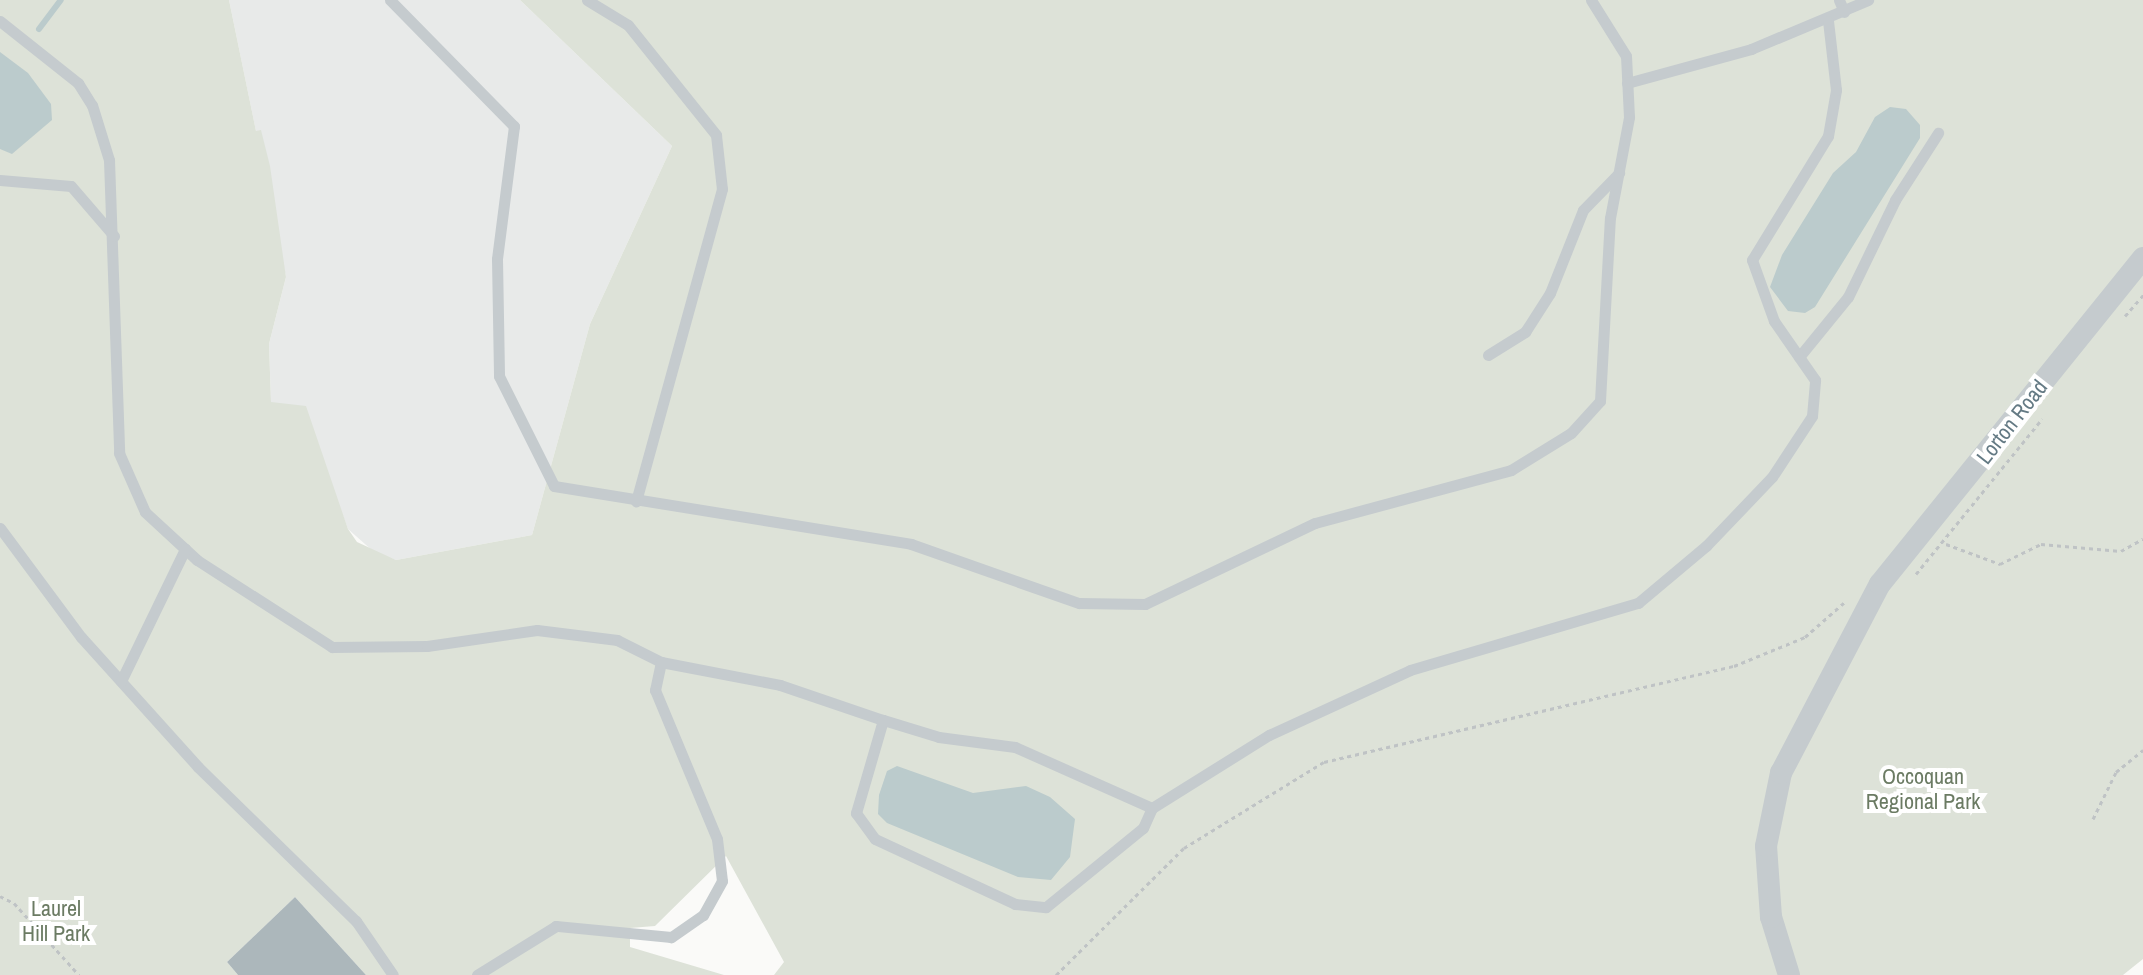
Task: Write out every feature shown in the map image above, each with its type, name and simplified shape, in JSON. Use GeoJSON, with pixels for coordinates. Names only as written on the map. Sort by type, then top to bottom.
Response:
{"type":"FeatureCollection","features":[{"type":"Feature","properties":{"kind":"street","name":"Lorton Road"},"geometry":{"type":"LineString","coordinates":[[1789,975],[1771,917],[1770,804],[1880,584],[2143,258]]}},
{"type":"Feature","properties":{"kind":"lane"},"geometry":{"type":"LineString","coordinates":[[390,0],[514,126],[497,259],[499,376],[554,486],[911,544],[1079,603],[1145,604],[1315,523],[1511,470],[1571,433],[1600,401],[1610,218],[1629,117],[1626,56],[1591,0]]}},
{"type":"Feature","properties":{"kind":"lane"},"geometry":{"type":"LineString","coordinates":[[587,0],[628,25],[716,135],[722,189],[636,501]]}},
{"type":"Feature","properties":{"kind":"lane"},"geometry":{"type":"LineString","coordinates":[[1839,0],[1844,12]]}},
{"type":"Feature","properties":{"kind":"lane"},"geometry":{"type":"LineString","coordinates":[[1627,83],[1828,21],[1868,0]]}},
{"type":"Feature","properties":{"kind":"lane"},"geometry":{"type":"LineString","coordinates":[[0,21],[62,66],[92,105],[109,160],[114,236],[119,453],[145,512],[185,549],[332,647],[427,646],[537,630],[617,640],[661,662],[780,685],[939,737],[1015,747],[1152,808]]}},
{"type":"Feature","properties":{"kind":"lane"},"geometry":{"type":"LineString","coordinates":[[883,720],[856,813],[875,839],[1015,904],[1046,907],[1143,828],[1152,808],[1269,735],[1410,670],[1638,603],[1706,546],[1772,477],[1812,416],[1815,380],[1774,321],[1752,260],[1828,136],[1836,90],[1828,21]]}},
{"type":"Feature","properties":{"kind":"lane"},"geometry":{"type":"LineString","coordinates":[[1799,357],[1848,297],[1895,200],[1938,133]]}},
{"type":"Feature","properties":{"kind":"lane"},"geometry":{"type":"LineString","coordinates":[[1488,355],[1533,321],[1583,210],[1619,173]]}},
{"type":"Feature","properties":{"kind":"lane"},"geometry":{"type":"LineString","coordinates":[[0,180],[71,186],[114,236]]}},
{"type":"Feature","properties":{"kind":"lane"},"geometry":{"type":"LineString","coordinates":[[0,528],[121,681],[356,921],[393,975]]}},
{"type":"Feature","properties":{"kind":"lane"},"geometry":{"type":"LineString","coordinates":[[121,681],[185,549]]}},
{"type":"Feature","properties":{"kind":"lane"},"geometry":{"type":"LineString","coordinates":[[477,975],[556,926],[671,937],[703,915],[722,881],[717,839],[655,690],[661,662]]}},
{"type":"Feature","properties":{"kind":"path"},"geometry":{"type":"LineString","coordinates":[[2122,319],[2143,295]]}},
{"type":"Feature","properties":{"kind":"path"},"geometry":{"type":"LineString","coordinates":[[1913,577],[1946,544],[2051,407]]}},
{"type":"Feature","properties":{"kind":"path"},"geometry":{"type":"LineString","coordinates":[[1946,544],[2000,564],[2041,544],[2121,551],[2143,539]]}},
{"type":"Feature","properties":{"kind":"path"},"geometry":{"type":"LineString","coordinates":[[1056,975],[1184,848],[1324,762],[1734,666],[1805,637],[1855,595]]}},
{"type":"Feature","properties":{"kind":"path"},"geometry":{"type":"LineString","coordinates":[[2093,819],[2116,772],[2143,750]]}},
{"type":"Feature","properties":{"kind":"path"},"geometry":{"type":"LineString","coordinates":[[0,896],[14,903],[79,975]]}},
{"type":"Feature","properties":{"kind":"shaded area"},"geometry":{"type":"Polygon","coordinates":[[[229,0],[520,0],[672,146],[590,324],[532,535],[396,560],[374,552],[348,529],[333,489],[271,402],[269,344],[286,277],[229,0]]]}},
{"type":"Feature","properties":{"kind":"shaded area"},"geometry":{"type":"Polygon","coordinates":[[[0,52],[28,73],[51,104],[52,120],[12,154],[0,149],[0,52]]]}},
{"type":"Feature","properties":{"kind":"shaded area"},"geometry":{"type":"Polygon","coordinates":[[[1890,107],[1906,109],[1920,125],[1920,138],[1815,307],[1805,313],[1788,311],[1770,287],[1782,255],[1833,173],[1856,152],[1875,117],[1890,107]]]}},
{"type":"Feature","properties":{"kind":"shaded area"},"geometry":{"type":"Polygon","coordinates":[[[897,766],[973,793],[1026,786],[1050,797],[1075,819],[1070,857],[1051,880],[1018,877],[887,823],[878,814],[879,795],[887,771],[897,766]]]}},
{"type":"Feature","properties":{"kind":"green space"},"geometry":{"type":"Polygon","coordinates":[[[0,0],[229,0],[256,131],[261,130],[270,166],[286,277],[269,344],[271,402],[306,406],[348,529],[357,542],[396,560],[532,535],[590,324],[672,146],[520,0],[2143,0],[2143,959],[2123,975],[774,975],[784,962],[726,856],[655,926],[630,928],[630,947],[724,975],[366,975],[295,897],[227,962],[238,975],[0,975],[0,0]]]}},
{"type":"Feature","properties":{"kind":"building"},"geometry":{"type":"Polygon","coordinates":[[[295,897],[366,975],[238,975],[227,962],[295,897]]]}},
{"type":"Feature","properties":{"kind":"waterway"},"geometry":{"type":"LineString","coordinates":[[39,29],[61,0]]}},
{"type":"Feature","properties":{"kind":"park label","name":"Occoquan Regional Park"},"geometry":{"type":"Point","coordinates":[1923,788]}},
{"type":"Feature","properties":{"kind":"park label","name":"Laurel Hill Park"},"geometry":{"type":"Point","coordinates":[56,920]}}]}
